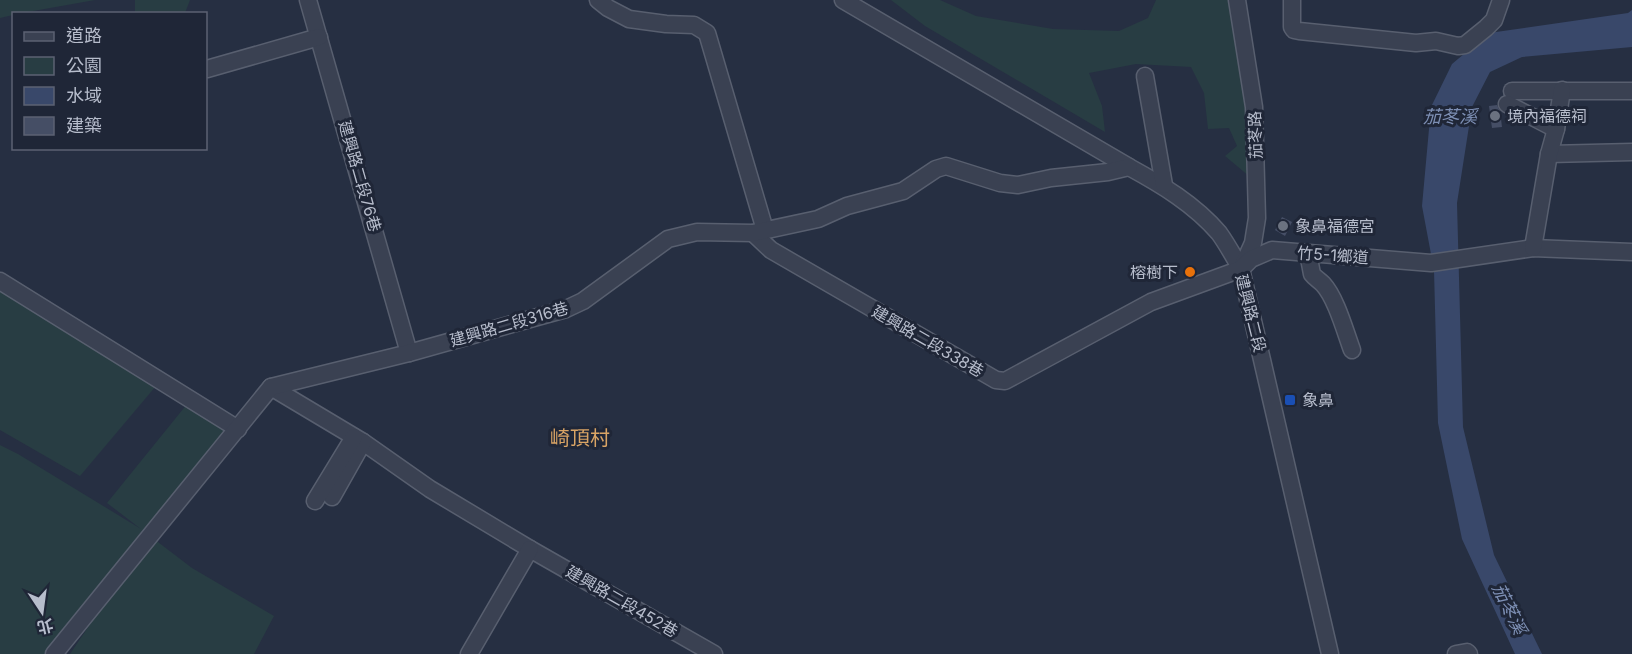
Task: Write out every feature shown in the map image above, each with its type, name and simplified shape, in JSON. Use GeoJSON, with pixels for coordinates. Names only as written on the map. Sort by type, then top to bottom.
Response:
{"type":"FeatureCollection","features":[{"type":"Feature","properties":{"kind":"street","name":"建興路二段76巷"},"geometry":{"type":"LineString","coordinates":[[309,0],[409,352]]}},
{"type":"Feature","properties":{"kind":"street"},"geometry":{"type":"LineString","coordinates":[[598,0],[629,19],[694,25],[706,33],[759,232]]}},
{"type":"Feature","properties":{"kind":"street","name":"建興路二段"},"geometry":{"type":"LineString","coordinates":[[843,0],[1129,167],[1164,185],[1193,207],[1219,234],[1241,269],[1330,654]]}},
{"type":"Feature","properties":{"kind":"street","name":"茄苳路"},"geometry":{"type":"LineString","coordinates":[[1237,0],[1254,107],[1257,218],[1253,243],[1241,269]]}},
{"type":"Feature","properties":{"kind":"street"},"geometry":{"type":"LineString","coordinates":[[1292,0],[1294,30],[1416,43],[1436,41],[1458,46],[1465,45],[1494,20],[1501,0]]}},
{"type":"Feature","properties":{"kind":"street"},"geometry":{"type":"LineString","coordinates":[[207,64],[318,34]]}},
{"type":"Feature","properties":{"kind":"street"},"geometry":{"type":"LineString","coordinates":[[1145,76],[1164,185]]}},
{"type":"Feature","properties":{"kind":"street"},"geometry":{"type":"LineString","coordinates":[[1510,103],[1528,77]]}},
{"type":"Feature","properties":{"kind":"street"},"geometry":{"type":"LineString","coordinates":[[1510,103],[1562,90],[1632,91]]}},
{"type":"Feature","properties":{"kind":"street"},"geometry":{"type":"LineString","coordinates":[[1562,90],[1533,248],[1632,252]]}},
{"type":"Feature","properties":{"kind":"street"},"geometry":{"type":"LineString","coordinates":[[1510,103],[1556,129]]}},
{"type":"Feature","properties":{"kind":"street"},"geometry":{"type":"LineString","coordinates":[[1550,154],[1632,152]]}},
{"type":"Feature","properties":{"kind":"street","name":"建興路二段316巷"},"geometry":{"type":"LineString","coordinates":[[271,387],[566,309],[583,301],[668,239],[697,232],[759,232],[818,219],[847,206],[903,191],[936,169],[946,166],[1000,183],[1018,185],[1129,167]]}},
{"type":"Feature","properties":{"kind":"street","name":"建興路二段338巷"},"geometry":{"type":"LineString","coordinates":[[759,232],[771,250],[996,380],[1005,381],[1151,302],[1241,269]]}},
{"type":"Feature","properties":{"kind":"street","name":"竹5-1鄉道"},"geometry":{"type":"LineString","coordinates":[[1241,269],[1251,259],[1272,250],[1431,263],[1533,248]]}},
{"type":"Feature","properties":{"kind":"street"},"geometry":{"type":"LineString","coordinates":[[1308,253],[1312,274],[1326,289],[1352,350]]}},
{"type":"Feature","properties":{"kind":"street"},"geometry":{"type":"LineString","coordinates":[[0,280],[238,429]]}},
{"type":"Feature","properties":{"kind":"street"},"geometry":{"type":"LineString","coordinates":[[54,654],[271,387]]}},
{"type":"Feature","properties":{"kind":"street","name":"建興路二段452巷"},"geometry":{"type":"LineString","coordinates":[[271,387],[358,439],[430,489],[714,654]]}},
{"type":"Feature","properties":{"kind":"street"},"geometry":{"type":"LineString","coordinates":[[332,497],[358,439]]}},
{"type":"Feature","properties":{"kind":"street"},"geometry":{"type":"LineString","coordinates":[[315,501],[358,439]]}},
{"type":"Feature","properties":{"kind":"street"},"geometry":{"type":"LineString","coordinates":[[469,654],[530,549]]}},
{"type":"Feature","properties":{"kind":"street"},"geometry":{"type":"LineString","coordinates":[[1456,654],[1467,652],[1469,654]]}},
{"type":"Feature","properties":{"kind":"green space"},"geometry":{"type":"Polygon","coordinates":[[[0,0],[95,0],[26,12],[12,12],[12,15],[0,18],[0,0]]]}},
{"type":"Feature","properties":{"kind":"green space"},"geometry":{"type":"Polygon","coordinates":[[[135,0],[190,0],[185,12],[135,12],[135,0]]]}},
{"type":"Feature","properties":{"kind":"green space"},"geometry":{"type":"Polygon","coordinates":[[[891,0],[940,0],[976,16],[1053,29],[1119,31],[1148,18],[1156,0],[1232,0],[1262,187],[1225,156],[1237,146],[1229,128],[1208,129],[1204,93],[1191,67],[1136,64],[1089,73],[1102,106],[1105,132],[925,26],[891,0]]]}},
{"type":"Feature","properties":{"kind":"green space"},"geometry":{"type":"Polygon","coordinates":[[[0,279],[161,380],[80,476],[0,430],[0,279]]]}},
{"type":"Feature","properties":{"kind":"green space"},"geometry":{"type":"Polygon","coordinates":[[[192,398],[238,429],[150,536],[192,568],[274,616],[254,654],[70,654],[144,544],[54,654],[0,654],[0,445],[141,529],[107,503],[192,398]]]}},
{"type":"Feature","properties":{"kind":"water","name":"茄苳溪"},"geometry":{"type":"Polygon","coordinates":[[[1632,10],[1632,47],[1522,57],[1490,72],[1472,107],[1457,203],[1463,427],[1494,555],[1542,654],[1515,654],[1462,539],[1438,423],[1434,270],[1422,206],[1431,107],[1452,64],[1489,33],[1628,13],[1632,10]]]}},
{"type":"Feature","properties":{"kind":"building","name":"境內福德祠"},"geometry":{"type":"Polygon","coordinates":[[[1497,105],[1502,127],[1492,128],[1489,106],[1497,105]]]}},
{"type":"Feature","properties":{"kind":"building","name":"象鼻福德宮"},"geometry":{"type":"Polygon","coordinates":[[[1282,217],[1292,222],[1285,236],[1275,230],[1282,217]]]}},
{"type":"Feature","properties":{"kind":"place","name":"境內福德祠"},"geometry":{"type":"Point","coordinates":[1495,116]}},
{"type":"Feature","properties":{"kind":"place","name":"象鼻福德宮"},"geometry":{"type":"Point","coordinates":[1283,226]}},
{"type":"Feature","properties":{"kind":"place","name":"榕樹下"},"geometry":{"type":"Point","coordinates":[1190,272]}},
{"type":"Feature","properties":{"kind":"place","name":"象鼻"},"geometry":{"type":"Point","coordinates":[1290,400]}},
{"type":"Feature","properties":{"kind":"district","name":"崎頂村"},"geometry":{"type":"Point","coordinates":[580,438]}}]}
